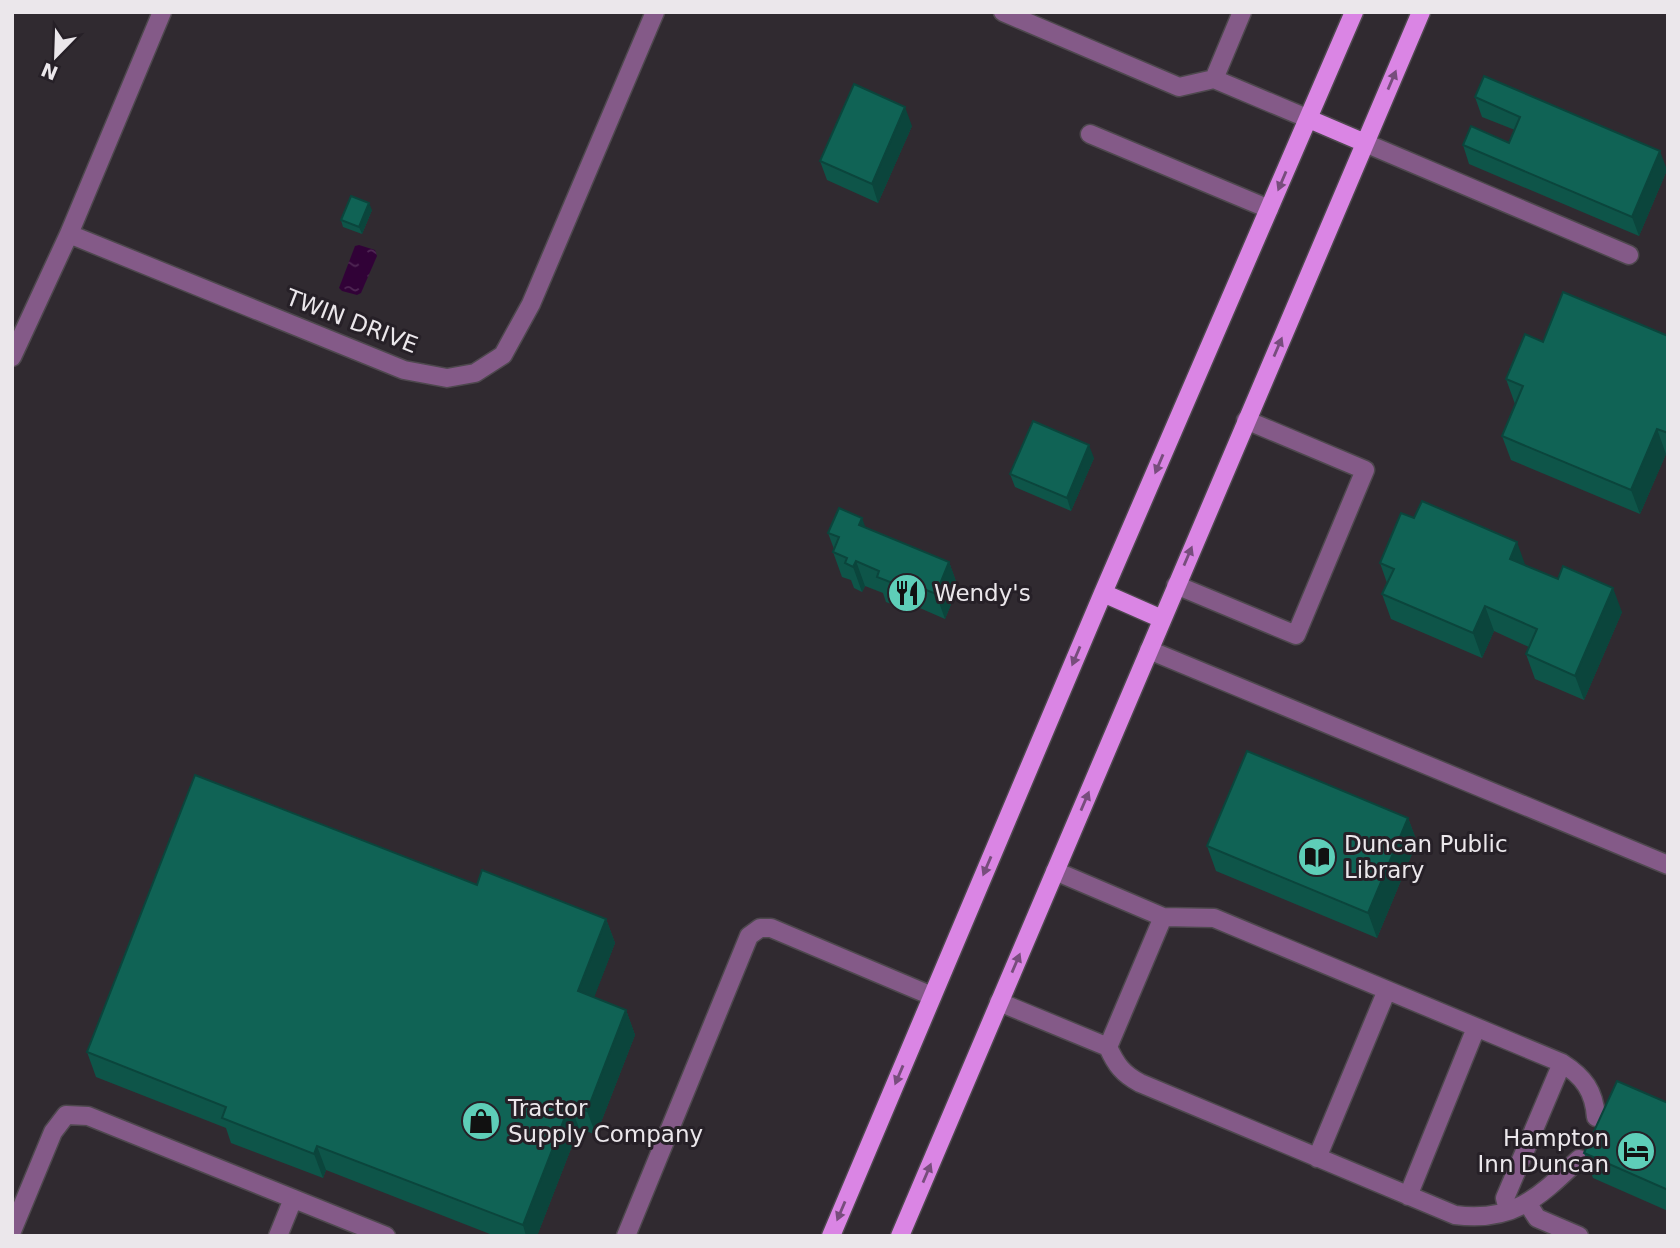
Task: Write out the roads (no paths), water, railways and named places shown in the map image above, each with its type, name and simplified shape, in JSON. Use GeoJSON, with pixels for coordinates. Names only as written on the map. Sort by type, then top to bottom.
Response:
{"type":"FeatureCollection","features":[{"type":"Feature","properties":{"kind":"main road"},"geometry":{"type":"LineString","coordinates":[[831,1236],[1103,593],[1354,12]]}},
{"type":"Feature","properties":{"kind":"main road"},"geometry":{"type":"LineString","coordinates":[[900,1236],[1421,12]]}},
{"type":"Feature","properties":{"kind":"main road"},"geometry":{"type":"LineString","coordinates":[[1309,119],[1365,143]]}},
{"type":"Feature","properties":{"kind":"main road"},"geometry":{"type":"LineString","coordinates":[[1103,593],[1162,619]]}},
{"type":"Feature","properties":{"kind":"street"},"geometry":{"type":"LineString","coordinates":[[12,357],[69,234],[162,12]]}},
{"type":"Feature","properties":{"kind":"street","name":"TWIN DRIVE"},"geometry":{"type":"LineString","coordinates":[[69,234],[404,370],[447,378],[475,373],[503,355],[531,304],[655,12]]}},
{"type":"Feature","properties":{"kind":"street"},"geometry":{"type":"LineString","coordinates":[[1003,12],[1180,87],[1214,79],[1309,119]]}},
{"type":"Feature","properties":{"kind":"street"},"geometry":{"type":"LineString","coordinates":[[1214,79],[1242,12]]}},
{"type":"Feature","properties":{"kind":"street"},"geometry":{"type":"LineString","coordinates":[[1090,134],[1269,209]]}},
{"type":"Feature","properties":{"kind":"street"},"geometry":{"type":"LineString","coordinates":[[1365,143],[1629,256]]}},
{"type":"Feature","properties":{"kind":"street"},"geometry":{"type":"LineString","coordinates":[[1176,585],[1296,635],[1365,470],[1247,420]]}},
{"type":"Feature","properties":{"kind":"street"},"geometry":{"type":"LineString","coordinates":[[1149,650],[1668,865]]}},
{"type":"Feature","properties":{"kind":"street"},"geometry":{"type":"LineString","coordinates":[[1055,871],[1163,917],[1214,918],[1562,1063],[1578,1074],[1589,1087],[1595,1102],[1596,1117]]}},
{"type":"Feature","properties":{"kind":"street"},"geometry":{"type":"LineString","coordinates":[[1108,1047],[1163,917]]}},
{"type":"Feature","properties":{"kind":"street"},"geometry":{"type":"LineString","coordinates":[[626,1236],[748,936],[760,928],[771,928],[932,996]]}},
{"type":"Feature","properties":{"kind":"street"},"geometry":{"type":"LineString","coordinates":[[1317,1157],[1387,990]]}},
{"type":"Feature","properties":{"kind":"street"},"geometry":{"type":"LineString","coordinates":[[999,1002],[1108,1047],[1115,1063],[1125,1075],[1140,1083],[1455,1215],[1473,1218],[1528,1204],[1542,1195],[1579,1159]]}},
{"type":"Feature","properties":{"kind":"street"},"geometry":{"type":"LineString","coordinates":[[1408,1196],[1476,1028]]}},
{"type":"Feature","properties":{"kind":"street"},"geometry":{"type":"LineString","coordinates":[[1508,1210],[1505,1198],[1562,1063]]}},
{"type":"Feature","properties":{"kind":"street"},"geometry":{"type":"LineString","coordinates":[[12,1231],[53,1132],[66,1115],[88,1116],[386,1236]]}},
{"type":"Feature","properties":{"kind":"street"},"geometry":{"type":"LineString","coordinates":[[278,1236],[293,1199]]}},
{"type":"Feature","properties":{"kind":"street"},"geometry":{"type":"LineString","coordinates":[[1528,1204],[1537,1218],[1579,1236]]}},
{"type":"Feature","properties":{"kind":"water"},"geometry":{"type":"Polygon","coordinates":[[[355,246],[375,250],[377,256],[361,293],[357,295],[339,288],[355,246]]]}},
{"type":"Feature","properties":{"kind":"place","name":"Wendy's"},"geometry":{"type":"Point","coordinates":[907,593]}},
{"type":"Feature","properties":{"kind":"place","name":"Duncan Public Library"},"geometry":{"type":"Point","coordinates":[1317,857]}},
{"type":"Feature","properties":{"kind":"place","name":"Tractor Supply Company"},"geometry":{"type":"Point","coordinates":[481,1121]}},
{"type":"Feature","properties":{"kind":"place","name":"Hampton Inn Duncan"},"geometry":{"type":"Point","coordinates":[1636,1151]}}]}
